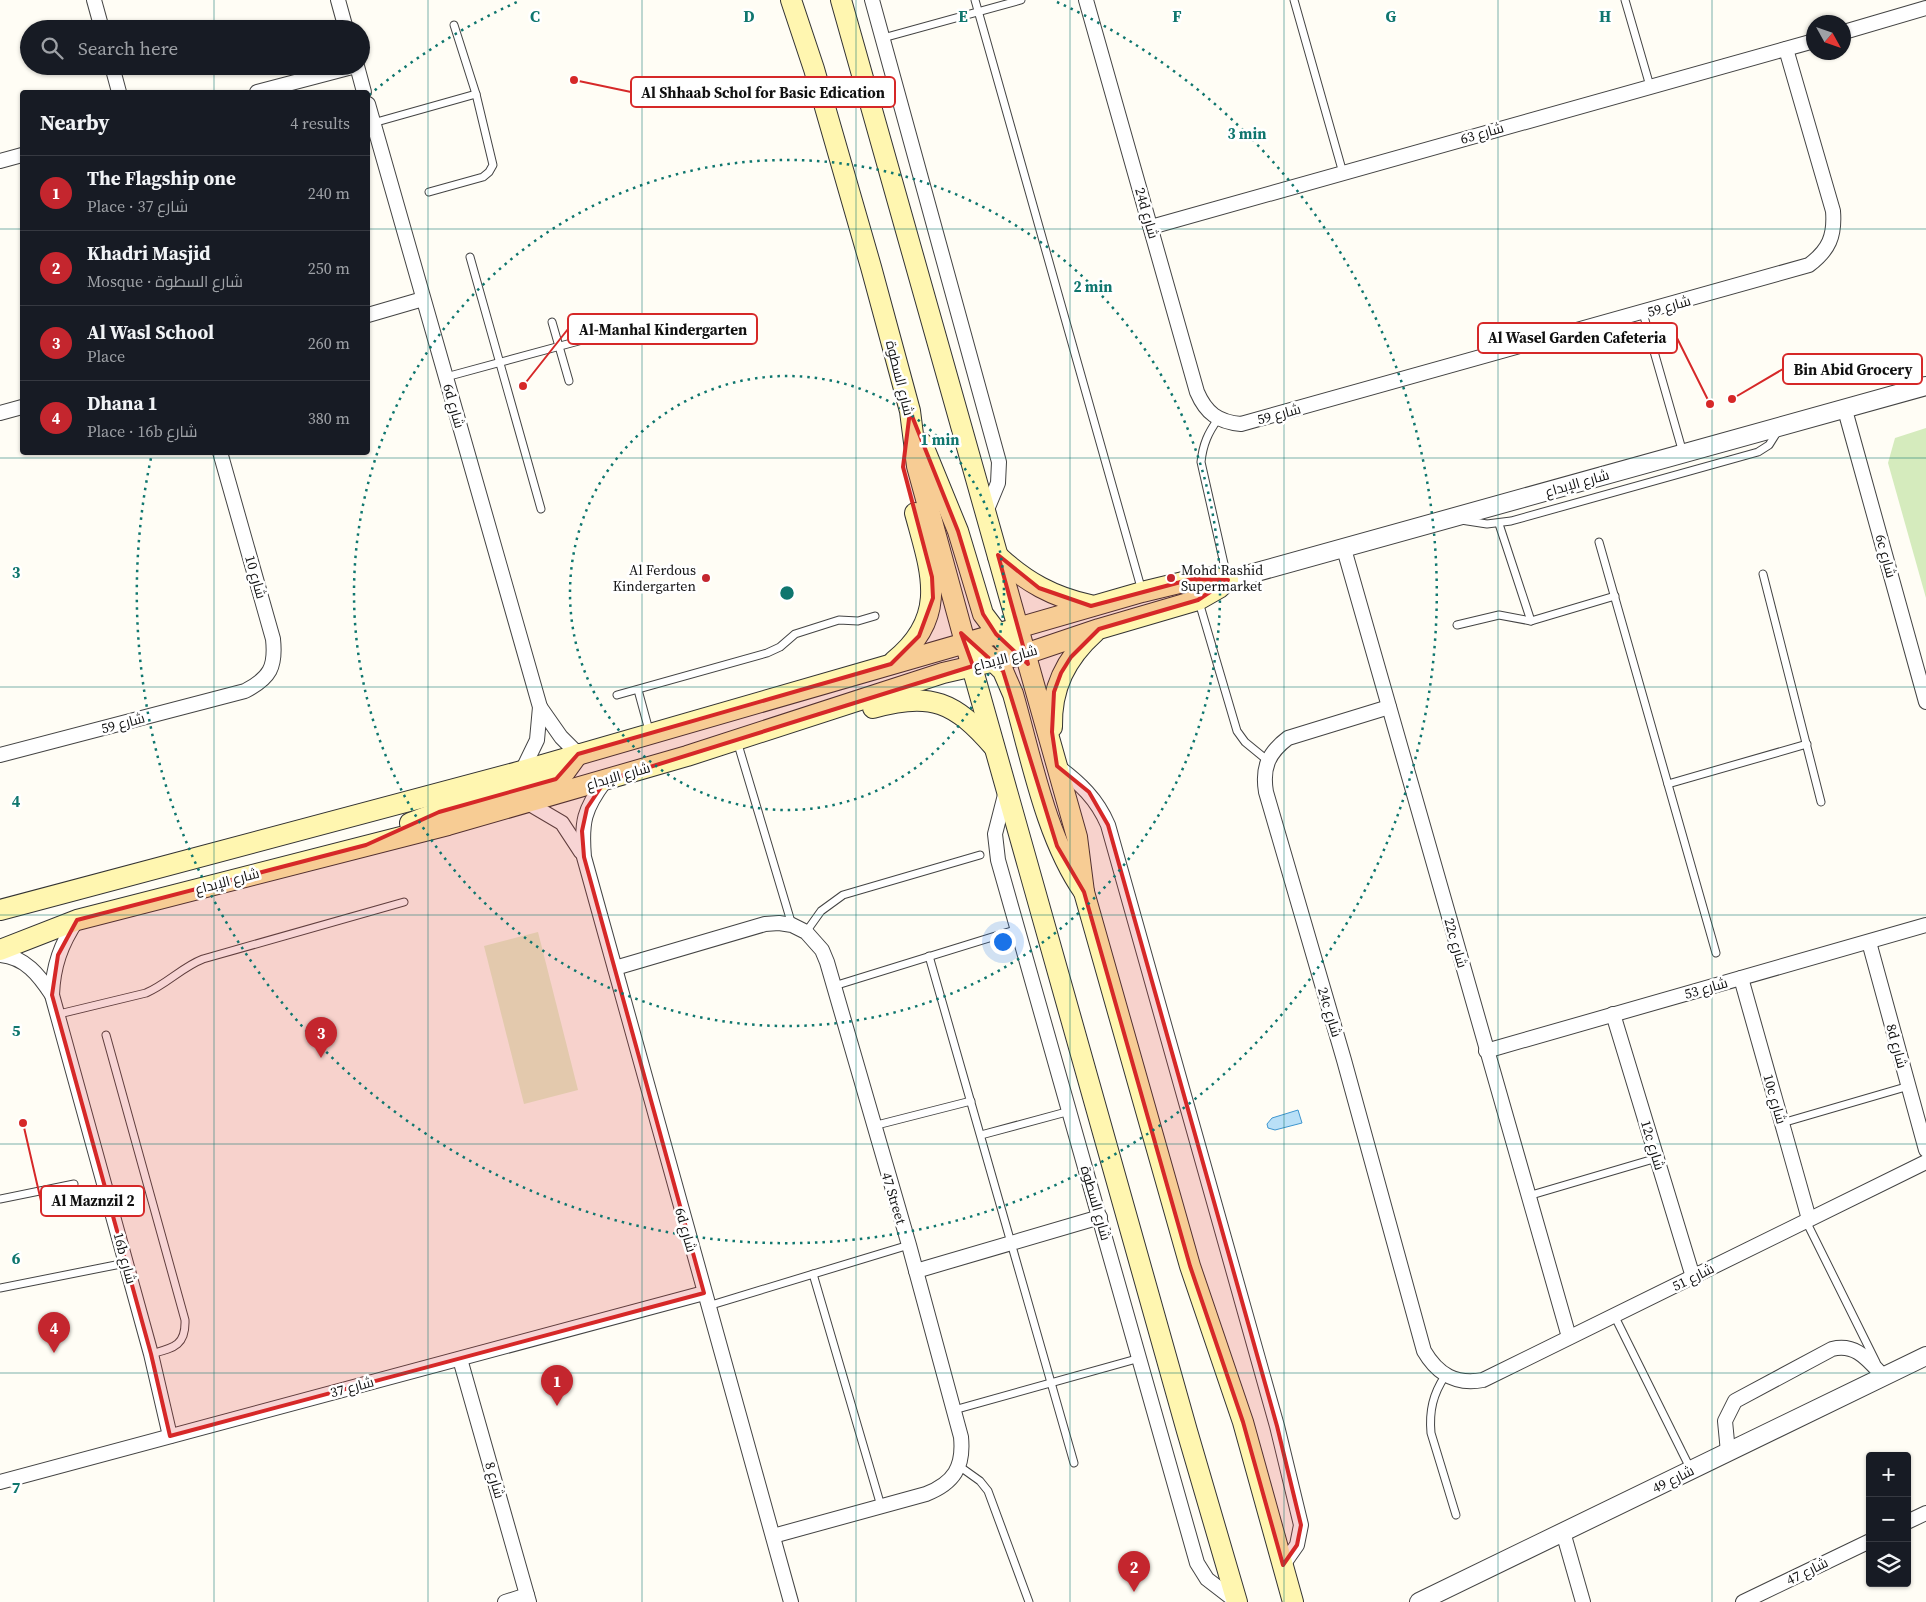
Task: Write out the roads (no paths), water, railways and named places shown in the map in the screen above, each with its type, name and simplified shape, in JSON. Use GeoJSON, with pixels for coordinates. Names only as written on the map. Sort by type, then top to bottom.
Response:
{"type":"FeatureCollection","features":[{"type":"Feature","properties":{"kind":"main road","name":"شارع السطوة"},"geometry":{"type":"LineString","coordinates":[[790,0],[814,69],[910,411],[917,466],[965,642],[1187,1432],[1237,1602]]}},
{"type":"Feature","properties":{"kind":"main road"},"geometry":{"type":"LineString","coordinates":[[840,0],[1078,837],[1084,892],[1190,1266],[1243,1422],[1293,1602]]}},
{"type":"Feature","properties":{"kind":"main road"},"geometry":{"type":"LineString","coordinates":[[850,32],[852,0]]}},
{"type":"Feature","properties":{"kind":"main road"},"geometry":{"type":"LineString","coordinates":[[910,411],[958,531],[983,614],[996,634],[1016,652],[1025,654]]}},
{"type":"Feature","properties":{"kind":"main road"},"geometry":{"type":"LineString","coordinates":[[890,664],[905,652],[919,636],[928,618],[933,598],[932,576],[903,467],[903,438],[910,411]]}},
{"type":"Feature","properties":{"kind":"main road"},"geometry":{"type":"LineString","coordinates":[[998,555],[1017,574],[1038,588],[1064,600],[1092,606]]}},
{"type":"Feature","properties":{"kind":"main road","name":"شارع الإبداع"},"geometry":{"type":"LineString","coordinates":[[0,910],[522,770],[1142,592],[1204,577],[1228,580]]}},
{"type":"Feature","properties":{"kind":"main road","name":"شارع الإبداع"},"geometry":{"type":"LineString","coordinates":[[0,950],[77,920],[528,803],[605,781],[934,676],[1025,654],[1099,629],[1198,600],[1214,592],[1228,580]]}},
{"type":"Feature","properties":{"kind":"main road"},"geometry":{"type":"LineString","coordinates":[[1055,759],[1051,711],[1054,692],[1071,657],[1099,629]]}},
{"type":"Feature","properties":{"kind":"main road"},"geometry":{"type":"LineString","coordinates":[[965,642],[995,662],[1003,671],[1013,694],[1057,846],[1069,871],[1084,892]]}},
{"type":"Feature","properties":{"kind":"main road"},"geometry":{"type":"LineString","coordinates":[[808,716],[834,720],[897,701],[916,699],[934,702],[952,708],[967,718],[996,750]]}},
{"type":"Feature","properties":{"kind":"main road"},"geometry":{"type":"LineString","coordinates":[[366,845],[414,821],[439,812],[556,779],[572,764],[578,754]]}},
{"type":"Feature","properties":{"kind":"street"},"geometry":{"type":"LineString","coordinates":[[94,0],[100,20]]}},
{"type":"Feature","properties":{"kind":"street"},"geometry":{"type":"LineString","coordinates":[[338,0],[344,20]]}},
{"type":"Feature","properties":{"kind":"street"},"geometry":{"type":"LineString","coordinates":[[872,0],[999,462],[998,483],[986,512]]}},
{"type":"Feature","properties":{"kind":"street","name":"24d شارع"},"geometry":{"type":"LineString","coordinates":[[1086,0],[1197,392],[1202,403],[1218,420]]}},
{"type":"Feature","properties":{"kind":"street"},"geometry":{"type":"LineString","coordinates":[[1851,30],[1926,8]]}},
{"type":"Feature","properties":{"kind":"street","name":"شارع 63"},"geometry":{"type":"LineString","coordinates":[[1151,227],[1806,43]]}},
{"type":"Feature","properties":{"kind":"street","name":"شارع 59"},"geometry":{"type":"LineString","coordinates":[[1218,420],[1241,424],[1252,422],[1809,266],[1822,256],[1830,242],[1834,227],[1833,211],[1786,49]]}},
{"type":"Feature","properties":{"kind":"street"},"geometry":{"type":"LineString","coordinates":[[114,75],[118,90]]}},
{"type":"Feature","properties":{"kind":"street"},"geometry":{"type":"LineString","coordinates":[[265,90],[322,75]]}},
{"type":"Feature","properties":{"kind":"street"},"geometry":{"type":"LineString","coordinates":[[359,75],[363,90]]}},
{"type":"Feature","properties":{"kind":"street","name":"6d شارع"},"geometry":{"type":"LineString","coordinates":[[370,111],[540,707],[561,737],[578,754]]}},
{"type":"Feature","properties":{"kind":"street"},"geometry":{"type":"LineString","coordinates":[[0,161],[20,156]]}},
{"type":"Feature","properties":{"kind":"street"},"geometry":{"type":"LineString","coordinates":[[370,314],[423,299]]}},
{"type":"Feature","properties":{"kind":"street","name":"شارع الإبداع"},"geometry":{"type":"LineString","coordinates":[[1228,580],[1926,386]]}},
{"type":"Feature","properties":{"kind":"street"},"geometry":{"type":"LineString","coordinates":[[0,413],[20,408]]}},
{"type":"Feature","properties":{"kind":"street","name":"6c شارع"},"geometry":{"type":"LineString","coordinates":[[1845,410],[1926,702]]}},
{"type":"Feature","properties":{"kind":"street","name":"شارع 10"},"geometry":{"type":"LineString","coordinates":[[221,455],[273,639],[275,655],[270,671],[260,683],[245,690]]}},
{"type":"Feature","properties":{"kind":"street","name":"22c شارع"},"geometry":{"type":"LineString","coordinates":[[1344,549],[1527,1196],[1569,1337]]}},
{"type":"Feature","properties":{"kind":"street","name":"شارع 59"},"geometry":{"type":"LineString","coordinates":[[0,755],[245,690]]}},
{"type":"Feature","properties":{"kind":"street","name":"6d شارع"},"geometry":{"type":"LineString","coordinates":[[522,770],[537,740],[540,707]]}},
{"type":"Feature","properties":{"kind":"street"},"geometry":{"type":"LineString","coordinates":[[1267,760],[1275,748],[1288,738],[1389,707]]}},
{"type":"Feature","properties":{"kind":"street"},"geometry":{"type":"LineString","coordinates":[[1055,759],[1097,802],[1108,826],[1244,1307],[1301,1525],[1297,1545],[1283,1565]]}},
{"type":"Feature","properties":{"kind":"street","name":"24c شارع"},"geometry":{"type":"LineString","coordinates":[[1267,760],[1263,776],[1266,792],[1344,1060],[1424,1352],[1432,1365],[1445,1376],[1458,1381]]}},
{"type":"Feature","properties":{"kind":"street","name":"6d شارع"},"geometry":{"type":"LineString","coordinates":[[605,781],[592,797],[583,819],[584,857],[791,1602]]}},
{"type":"Feature","properties":{"kind":"street","name":"شارع السطوة"},"geometry":{"type":"LineString","coordinates":[[1007,788],[997,825],[996,850],[1197,1563],[1207,1579],[1237,1602]]}},
{"type":"Feature","properties":{"kind":"street","name":"6d شارع"},"geometry":{"type":"LineString","coordinates":[[528,803],[562,823],[584,857]]}},
{"type":"Feature","properties":{"kind":"street","name":"16b شارع"},"geometry":{"type":"LineString","coordinates":[[52,995],[58,955],[77,920]]}},
{"type":"Feature","properties":{"kind":"street","name":"47 Street"},"geometry":{"type":"LineString","coordinates":[[615,968],[765,924],[792,925],[806,932],[822,950],[909,1245],[954,1410],[962,1452],[959,1466]]}},
{"type":"Feature","properties":{"kind":"street","name":"شارع 53"},"geometry":{"type":"LineString","coordinates":[[1486,1050],[1926,925]]}},
{"type":"Feature","properties":{"kind":"street","name":"8d شارع"},"geometry":{"type":"LineString","coordinates":[[1869,942],[1926,1150]]}},
{"type":"Feature","properties":{"kind":"street","name":"16b شارع"},"geometry":{"type":"LineString","coordinates":[[0,955],[10,956],[25,963],[40,977],[52,995],[151,1354],[170,1436]]}},
{"type":"Feature","properties":{"kind":"street","name":"10c شارع"},"geometry":{"type":"LineString","coordinates":[[1740,978],[1808,1220]]}},
{"type":"Feature","properties":{"kind":"street","name":"12c شارع"},"geometry":{"type":"LineString","coordinates":[[1614,1014],[1693,1277]]}},
{"type":"Feature","properties":{"kind":"street","name":"شارع 51"},"geometry":{"type":"LineString","coordinates":[[1458,1381],[1483,1380],[1926,1162]]}},
{"type":"Feature","properties":{"kind":"street"},"geometry":{"type":"LineString","coordinates":[[916,1271],[1100,1216]]}},
{"type":"Feature","properties":{"kind":"street","name":"شارع 37"},"geometry":{"type":"LineString","coordinates":[[0,1482],[460,1358],[706,1299]]}},
{"type":"Feature","properties":{"kind":"street"},"geometry":{"type":"LineString","coordinates":[[1728,1452],[1725,1421],[1735,1402],[1832,1350],[1845,1348],[1858,1351],[1883,1376]]}},
{"type":"Feature","properties":{"kind":"street","name":"شارع 49"},"geometry":{"type":"LineString","coordinates":[[1419,1602],[1926,1356]]}},
{"type":"Feature","properties":{"kind":"street","name":"8 شارع"},"geometry":{"type":"LineString","coordinates":[[460,1358],[528,1599]]}},
{"type":"Feature","properties":{"kind":"street"},"geometry":{"type":"LineString","coordinates":[[773,1536],[940,1489],[951,1479],[959,1466]]}},
{"type":"Feature","properties":{"kind":"street"},"geometry":{"type":"LineString","coordinates":[[1911,1520],[1926,1513]]}},
{"type":"Feature","properties":{"kind":"street"},"geometry":{"type":"LineString","coordinates":[[1564,1532],[1583,1602]]}},
{"type":"Feature","properties":{"kind":"street","name":"شارع 47"},"geometry":{"type":"LineString","coordinates":[[1743,1602],[1868,1542]]}},
{"type":"Feature","properties":{"kind":"street"},"geometry":{"type":"LineString","coordinates":[[505,1602],[528,1599]]}},
{"type":"Feature","properties":{"kind":"lane"},"geometry":{"type":"LineString","coordinates":[[975,0],[1142,592]]}},
{"type":"Feature","properties":{"kind":"lane"},"geometry":{"type":"LineString","coordinates":[[883,38],[1021,0]]}},
{"type":"Feature","properties":{"kind":"lane"},"geometry":{"type":"LineString","coordinates":[[1294,0],[1343,173]]}},
{"type":"Feature","properties":{"kind":"lane"},"geometry":{"type":"LineString","coordinates":[[1625,0],[1650,86]]}},
{"type":"Feature","properties":{"kind":"lane"},"geometry":{"type":"LineString","coordinates":[[429,192],[483,177],[491,169],[493,161],[476,94],[454,25]]}},
{"type":"Feature","properties":{"kind":"lane"},"geometry":{"type":"LineString","coordinates":[[373,122],[476,94]]}},
{"type":"Feature","properties":{"kind":"lane"},"geometry":{"type":"LineString","coordinates":[[470,257],[541,509]]}},
{"type":"Feature","properties":{"kind":"lane"},"geometry":{"type":"LineString","coordinates":[[1643,313],[1683,454]]}},
{"type":"Feature","properties":{"kind":"lane"},"geometry":{"type":"LineString","coordinates":[[552,322],[569,381]]}},
{"type":"Feature","properties":{"kind":"lane"},"geometry":{"type":"LineString","coordinates":[[446,377],[612,332]]}},
{"type":"Feature","properties":{"kind":"lane"},"geometry":{"type":"LineString","coordinates":[[1218,420],[1208,432],[1203,446],[1201,462],[1228,580]]}},
{"type":"Feature","properties":{"kind":"lane"},"geometry":{"type":"LineString","coordinates":[[1453,518],[1476,523],[1499,524],[1758,452],[1769,445],[1780,427]]}},
{"type":"Feature","properties":{"kind":"lane"},"geometry":{"type":"LineString","coordinates":[[1499,524],[1531,621]]}},
{"type":"Feature","properties":{"kind":"lane"},"geometry":{"type":"LineString","coordinates":[[1599,542],[1716,953]]}},
{"type":"Feature","properties":{"kind":"lane"},"geometry":{"type":"LineString","coordinates":[[1763,574],[1821,802]]}},
{"type":"Feature","properties":{"kind":"lane"},"geometry":{"type":"LineString","coordinates":[[1457,625],[1499,616],[1531,621],[1615,596]]}},
{"type":"Feature","properties":{"kind":"lane"},"geometry":{"type":"LineString","coordinates":[[1198,600],[1237,731],[1255,752],[1267,760]]}},
{"type":"Feature","properties":{"kind":"lane"},"geometry":{"type":"LineString","coordinates":[[616,696],[767,654],[780,647],[795,634],[839,620],[858,621],[875,616]]}},
{"type":"Feature","properties":{"kind":"lane"},"geometry":{"type":"LineString","coordinates":[[638,690],[650,734]]}},
{"type":"Feature","properties":{"kind":"lane"},"geometry":{"type":"LineString","coordinates":[[736,740],[792,925]]}},
{"type":"Feature","properties":{"kind":"lane"},"geometry":{"type":"LineString","coordinates":[[1668,784],[1807,744]]}},
{"type":"Feature","properties":{"kind":"lane"},"geometry":{"type":"LineString","coordinates":[[806,932],[821,910],[843,895],[980,855]]}},
{"type":"Feature","properties":{"kind":"lane"},"geometry":{"type":"LineString","coordinates":[[58,1014],[146,993],[159,988],[192,963],[203,959],[404,902]]}},
{"type":"Feature","properties":{"kind":"lane"},"geometry":{"type":"LineString","coordinates":[[834,986],[1019,929]]}},
{"type":"Feature","properties":{"kind":"lane"},"geometry":{"type":"LineString","coordinates":[[929,956],[1074,1463]]}},
{"type":"Feature","properties":{"kind":"lane"},"geometry":{"type":"LineString","coordinates":[[106,1035],[185,1320],[185,1331],[180,1342],[171,1348],[151,1354]]}},
{"type":"Feature","properties":{"kind":"lane"},"geometry":{"type":"LineString","coordinates":[[1782,1123],[1909,1086]]}},
{"type":"Feature","properties":{"kind":"lane"},"geometry":{"type":"LineString","coordinates":[[873,1126],[971,1101]]}},
{"type":"Feature","properties":{"kind":"lane"},"geometry":{"type":"LineString","coordinates":[[981,1135],[1070,1111]]}},
{"type":"Feature","properties":{"kind":"lane"},"geometry":{"type":"LineString","coordinates":[[1527,1196],[1657,1158]]}},
{"type":"Feature","properties":{"kind":"lane"},"geometry":{"type":"LineString","coordinates":[[0,1199],[74,1184]]}},
{"type":"Feature","properties":{"kind":"lane"},"geometry":{"type":"LineString","coordinates":[[1808,1220],[1883,1376]]}},
{"type":"Feature","properties":{"kind":"lane"},"geometry":{"type":"LineString","coordinates":[[706,1299],[813,1274],[909,1245]]}},
{"type":"Feature","properties":{"kind":"lane"},"geometry":{"type":"LineString","coordinates":[[0,1288],[126,1263]]}},
{"type":"Feature","properties":{"kind":"lane"},"geometry":{"type":"LineString","coordinates":[[813,1274],[881,1506]]}},
{"type":"Feature","properties":{"kind":"lane"},"geometry":{"type":"LineString","coordinates":[[1614,1315],[1691,1470]]}},
{"type":"Feature","properties":{"kind":"lane"},"geometry":{"type":"LineString","coordinates":[[954,1410],[1140,1358]]}},
{"type":"Feature","properties":{"kind":"lane"},"geometry":{"type":"LineString","coordinates":[[1445,1376],[1434,1397],[1430,1421],[1431,1433],[1456,1516]]}},
{"type":"Feature","properties":{"kind":"lane"},"geometry":{"type":"LineString","coordinates":[[959,1466],[980,1480],[988,1490],[1029,1602]]}},
{"type":"Feature","properties":{"kind":"water"},"geometry":{"type":"Polygon","coordinates":[[[1298,1110],[1302,1123],[1275,1130],[1268,1128],[1267,1124],[1272,1118],[1298,1110]]]}},
{"type":"Feature","properties":{"kind":"place","name":"Al Shhaab Schol for Basic Edication"},"geometry":{"type":"Point","coordinates":[574,80]}},
{"type":"Feature","properties":{"kind":"place","name":"Al-Manhal Kindergarten"},"geometry":{"type":"Point","coordinates":[523,386]}},
{"type":"Feature","properties":{"kind":"place","name":"Bin Abid Grocery"},"geometry":{"type":"Point","coordinates":[1732,399]}},
{"type":"Feature","properties":{"kind":"place","name":"Al Wasel Garden Cafeteria"},"geometry":{"type":"Point","coordinates":[1710,404]}},
{"type":"Feature","properties":{"kind":"place","name":"Al Ferdous Kindergarten"},"geometry":{"type":"Point","coordinates":[706,578]}},
{"type":"Feature","properties":{"kind":"place","name":"Mohd Rashid Supermarket"},"geometry":{"type":"Point","coordinates":[1171,578]}},
{"type":"Feature","properties":{"kind":"place","name":"Al Wasl School"},"geometry":{"type":"Point","coordinates":[321,1058]}},
{"type":"Feature","properties":{"kind":"place","name":"Al Maznzil 2"},"geometry":{"type":"Point","coordinates":[23,1123]}},
{"type":"Feature","properties":{"kind":"place","name":"Dhana 1"},"geometry":{"type":"Point","coordinates":[54,1353]}},
{"type":"Feature","properties":{"kind":"place","name":"The Flagship one"},"geometry":{"type":"Point","coordinates":[557,1406]}},
{"type":"Feature","properties":{"kind":"place","name":"Khadri Masjid"},"geometry":{"type":"Point","coordinates":[1134,1592]}}]}
